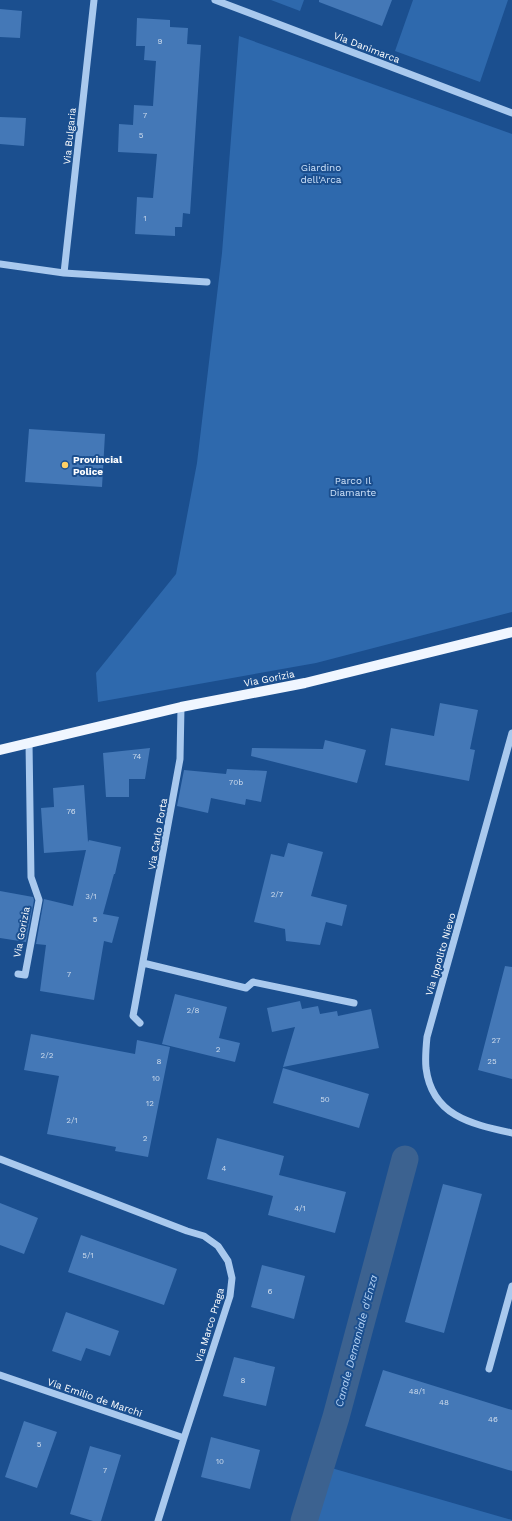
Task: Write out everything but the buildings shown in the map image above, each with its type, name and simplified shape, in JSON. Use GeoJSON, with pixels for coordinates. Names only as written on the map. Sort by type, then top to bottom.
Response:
{"type":"FeatureCollection","features":[{"type":"Feature","properties":{"kind":"main road","name":"Via Gorizia"},"geometry":{"type":"LineString","coordinates":[[0,750],[181,707],[305,683],[512,632]]}},
{"type":"Feature","properties":{"kind":"street","name":"Via Bulgaria"},"geometry":{"type":"LineString","coordinates":[[64,273],[94,0]]}},
{"type":"Feature","properties":{"kind":"street","name":"Via Danimarca"},"geometry":{"type":"LineString","coordinates":[[215,0],[512,113]]}},
{"type":"Feature","properties":{"kind":"street"},"geometry":{"type":"LineString","coordinates":[[222,0],[232,6]]}},
{"type":"Feature","properties":{"kind":"street"},"geometry":{"type":"LineString","coordinates":[[0,264],[64,273],[207,282]]}},
{"type":"Feature","properties":{"kind":"street","name":"Via Carlo Porta"},"geometry":{"type":"LineString","coordinates":[[140,1023],[133,1016],[180,759],[181,707]]}},
{"type":"Feature","properties":{"kind":"street","name":"Via Ippolito Nievo"},"geometry":{"type":"LineString","coordinates":[[512,733],[427,1037],[426,1053],[426,1067],[429,1083],[436,1098],[443,1106],[456,1116],[478,1126],[512,1134]]}},
{"type":"Feature","properties":{"kind":"street","name":"Via Gorizia"},"geometry":{"type":"LineString","coordinates":[[18,974],[25,975],[39,900],[31,877],[30,743]]}},
{"type":"Feature","properties":{"kind":"street"},"geometry":{"type":"LineString","coordinates":[[143,963],[246,988],[253,982],[354,1003]]}},
{"type":"Feature","properties":{"kind":"street","name":"Via Marco Praga"},"geometry":{"type":"LineString","coordinates":[[0,1159],[187,1231],[204,1236],[218,1246],[228,1261],[232,1278],[230,1296],[158,1521]]}},
{"type":"Feature","properties":{"kind":"street"},"geometry":{"type":"LineString","coordinates":[[490,1369],[512,1286]]}},
{"type":"Feature","properties":{"kind":"street","name":"Via Emilio de Marchi"},"geometry":{"type":"LineString","coordinates":[[0,1375],[184,1438]]}},
{"type":"Feature","properties":{"kind":"green space"},"geometry":{"type":"Polygon","coordinates":[[[271,0],[304,0],[300,11],[271,0]]]}},
{"type":"Feature","properties":{"kind":"green space"},"geometry":{"type":"Polygon","coordinates":[[[413,0],[508,0],[480,82],[395,51],[413,0]]]}},
{"type":"Feature","properties":{"kind":"green space","name":"Parco Il Diamante"},"geometry":{"type":"Polygon","coordinates":[[[239,36],[512,134],[512,612],[316,663],[98,702],[96,673],[176,574],[197,463],[222,253],[239,36]]]}},
{"type":"Feature","properties":{"kind":"green space"},"geometry":{"type":"Polygon","coordinates":[[[321,1465],[512,1520],[512,1521],[304,1521],[321,1465]]]}},
{"type":"Feature","properties":{"kind":"waterway","name":"Canale Demaniale d'Enza"},"geometry":{"type":"LineString","coordinates":[[304,1521],[336,1417],[405,1159]]}},
{"type":"Feature","properties":{"kind":"place","name":"Provincial Police"},"geometry":{"type":"Point","coordinates":[65,465]}},
{"type":"Feature","properties":{"kind":"park label","name":"Giardino dell'Arca"},"geometry":{"type":"Point","coordinates":[321,172]}}]}
